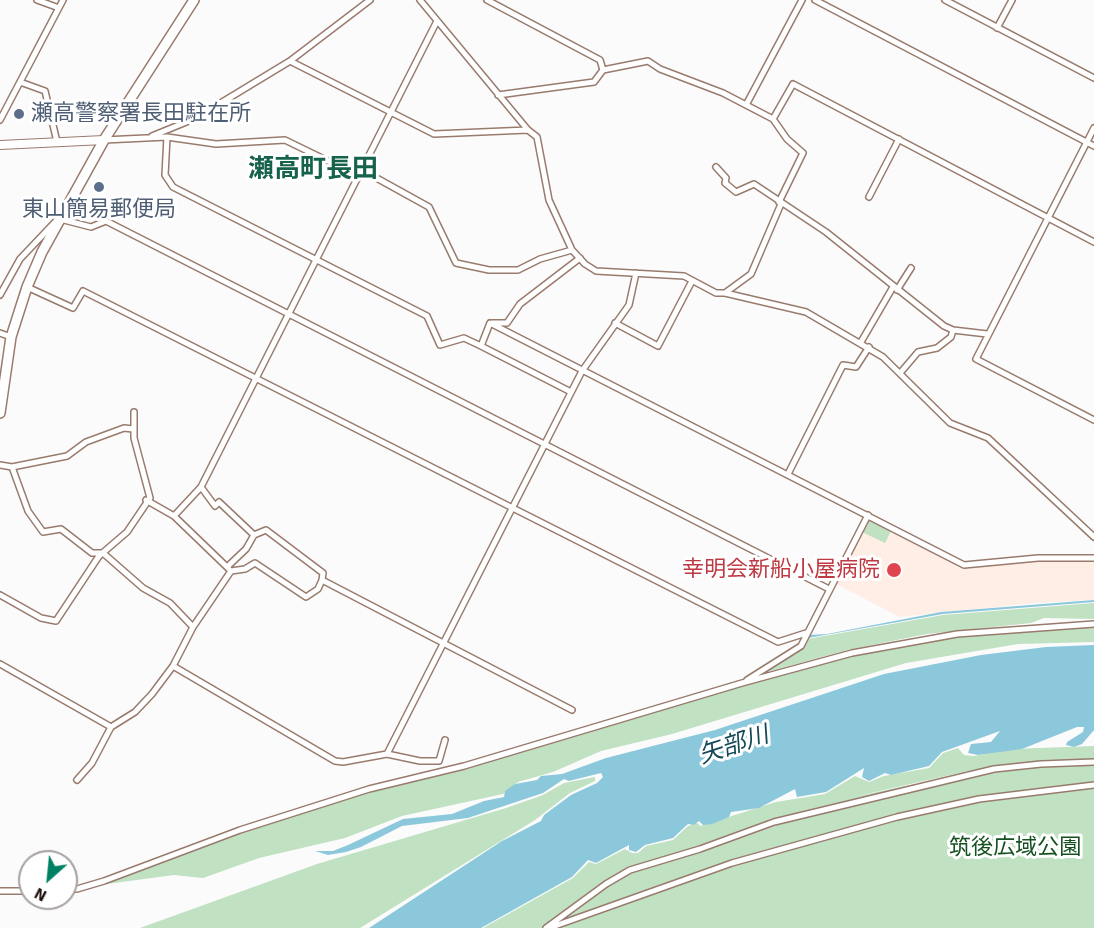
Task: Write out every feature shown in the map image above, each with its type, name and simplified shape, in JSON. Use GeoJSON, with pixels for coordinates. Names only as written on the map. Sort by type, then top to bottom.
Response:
{"type":"FeatureCollection","features":[{"type":"Feature","properties":{"kind":"highway"},"geometry":{"type":"LineString","coordinates":[[0,413],[11,337],[27,287],[60,217],[104,140],[194,0]]}},
{"type":"Feature","properties":{"kind":"main road"},"geometry":{"type":"LineString","coordinates":[[0,146],[104,140]]}},
{"type":"Feature","properties":{"kind":"street"},"geometry":{"type":"LineString","coordinates":[[36,0],[59,8]]}},
{"type":"Feature","properties":{"kind":"street"},"geometry":{"type":"LineString","coordinates":[[0,120],[63,0]]}},
{"type":"Feature","properties":{"kind":"street"},"geometry":{"type":"LineString","coordinates":[[148,138],[196,118],[290,61],[370,0]]}},
{"type":"Feature","properties":{"kind":"street"},"geometry":{"type":"LineString","coordinates":[[420,0],[498,95],[528,130],[537,137],[549,200],[572,250],[596,271],[684,276],[716,293],[725,293],[806,312],[861,342],[901,372],[950,423],[988,438],[1094,537]]}},
{"type":"Feature","properties":{"kind":"street"},"geometry":{"type":"LineString","coordinates":[[487,0],[600,60],[603,70]]}},
{"type":"Feature","properties":{"kind":"street"},"geometry":{"type":"LineString","coordinates":[[746,105],[802,0]]}},
{"type":"Feature","properties":{"kind":"street"},"geometry":{"type":"LineString","coordinates":[[815,0],[1094,146]]}},
{"type":"Feature","properties":{"kind":"street"},"geometry":{"type":"LineString","coordinates":[[945,0],[1094,78]]}},
{"type":"Feature","properties":{"kind":"street"},"geometry":{"type":"LineString","coordinates":[[997,28],[1012,0]]}},
{"type":"Feature","properties":{"kind":"street"},"geometry":{"type":"LineString","coordinates":[[174,516],[201,487],[437,21]]}},
{"type":"Feature","properties":{"kind":"street"},"geometry":{"type":"LineString","coordinates":[[290,61],[434,134],[528,130]]}},
{"type":"Feature","properties":{"kind":"street"},"geometry":{"type":"LineString","coordinates":[[498,95],[594,82],[603,70],[648,61],[660,69],[702,84],[773,119],[787,139],[803,153],[751,274],[725,293]]}},
{"type":"Feature","properties":{"kind":"street"},"geometry":{"type":"LineString","coordinates":[[20,82],[45,91],[57,142]]}},
{"type":"Feature","properties":{"kind":"street"},"geometry":{"type":"LineString","coordinates":[[773,119],[792,84],[1094,242]]}},
{"type":"Feature","properties":{"kind":"street"},"geometry":{"type":"LineString","coordinates":[[1094,128],[976,359],[1094,420]]}},
{"type":"Feature","properties":{"kind":"street"},"geometry":{"type":"LineString","coordinates":[[104,140],[167,137],[216,144],[285,140],[358,176]]}},
{"type":"Feature","properties":{"kind":"street"},"geometry":{"type":"LineString","coordinates":[[167,137],[165,176],[173,187],[427,316],[440,345],[464,338],[571,393]]}},
{"type":"Feature","properties":{"kind":"street"},"geometry":{"type":"LineString","coordinates":[[869,197],[899,140]]}},
{"type":"Feature","properties":{"kind":"street"},"geometry":{"type":"LineString","coordinates":[[716,166],[726,178],[725,183],[735,192],[754,184],[826,232],[895,288],[953,330],[987,334]]}},
{"type":"Feature","properties":{"kind":"street"},"geometry":{"type":"LineString","coordinates":[[362,170],[429,207],[456,263],[489,270],[518,270],[540,259],[572,250]]}},
{"type":"Feature","properties":{"kind":"street"},"geometry":{"type":"LineString","coordinates":[[0,295],[20,259],[60,217],[91,227],[106,221],[829,588]]}},
{"type":"Feature","properties":{"kind":"street"},"geometry":{"type":"LineString","coordinates":[[490,323],[507,323],[520,304],[580,258]]}},
{"type":"Feature","properties":{"kind":"street"},"geometry":{"type":"LineString","coordinates":[[861,342],[895,288],[911,268]]}},
{"type":"Feature","properties":{"kind":"street"},"geometry":{"type":"LineString","coordinates":[[387,754],[582,371],[629,305],[636,273]]}},
{"type":"Feature","properties":{"kind":"street"},"geometry":{"type":"LineString","coordinates":[[615,323],[658,346],[692,281]]}},
{"type":"Feature","properties":{"kind":"street"},"geometry":{"type":"LineString","coordinates":[[27,287],[73,308],[83,291],[778,642],[806,633]]}},
{"type":"Feature","properties":{"kind":"street"},"geometry":{"type":"LineString","coordinates":[[481,346],[490,323]]}},
{"type":"Feature","properties":{"kind":"street"},"geometry":{"type":"LineString","coordinates":[[490,323],[964,565],[1038,558],[1094,558]]}},
{"type":"Feature","properties":{"kind":"street"},"geometry":{"type":"LineString","coordinates":[[901,372],[918,352],[937,348],[951,337],[953,330]]}},
{"type":"Feature","properties":{"kind":"street"},"geometry":{"type":"LineString","coordinates":[[0,333],[11,337]]}},
{"type":"Feature","properties":{"kind":"street"},"geometry":{"type":"LineString","coordinates":[[788,474],[843,365],[856,367],[868,347]]}},
{"type":"Feature","properties":{"kind":"street"},"geometry":{"type":"LineString","coordinates":[[0,595],[41,618],[56,621],[103,553],[127,532],[146,500],[150,498],[133,429],[134,412]]}},
{"type":"Feature","properties":{"kind":"street"},"geometry":{"type":"LineString","coordinates":[[0,465],[12,467],[67,456],[86,442],[124,428],[133,429]]}},
{"type":"Feature","properties":{"kind":"street"},"geometry":{"type":"LineString","coordinates":[[12,467],[28,511],[43,532],[61,529],[92,553],[103,553],[143,588],[170,603],[193,627]]}},
{"type":"Feature","properties":{"kind":"street"},"geometry":{"type":"LineString","coordinates":[[201,487],[215,506],[219,502],[254,535]]}},
{"type":"Feature","properties":{"kind":"street"},"geometry":{"type":"LineString","coordinates":[[77,780],[92,763],[111,727],[141,706],[173,666],[193,627],[229,569],[246,549],[254,535],[266,530],[323,573],[322,580],[318,589],[306,597],[255,563],[246,569],[229,569],[174,516],[146,500]]}},
{"type":"Feature","properties":{"kind":"street"},"geometry":{"type":"LineString","coordinates":[[742,683],[801,646],[868,514]]}},
{"type":"Feature","properties":{"kind":"street"},"geometry":{"type":"LineString","coordinates":[[322,580],[572,710]]}},
{"type":"Feature","properties":{"kind":"street"},"geometry":{"type":"LineString","coordinates":[[78,886],[104,881],[240,831],[369,789],[464,766],[742,683],[852,653],[957,634],[1094,624]]}},
{"type":"Feature","properties":{"kind":"street"},"geometry":{"type":"LineString","coordinates":[[0,663],[111,727]]}},
{"type":"Feature","properties":{"kind":"street"},"geometry":{"type":"LineString","coordinates":[[173,666],[335,761],[387,754],[420,761],[439,761],[445,740]]}},
{"type":"Feature","properties":{"kind":"street"},"geometry":{"type":"LineString","coordinates":[[548,928],[622,874],[774,822],[994,769],[1094,762]]}},
{"type":"Feature","properties":{"kind":"street"},"geometry":{"type":"LineString","coordinates":[[548,928],[732,863],[886,819],[979,799],[1094,786]]}},
{"type":"Feature","properties":{"kind":"street"},"geometry":{"type":"LineString","coordinates":[[0,891],[18,891]]}},
{"type":"Feature","properties":{"kind":"shaded area"},"geometry":{"type":"Polygon","coordinates":[[[869,519],[956,561],[958,568],[1039,560],[1094,560],[1094,600],[1034,603],[900,617],[836,584],[869,519]]]}},
{"type":"Feature","properties":{"kind":"green space"},"geometry":{"type":"Polygon","coordinates":[[[869,519],[892,529],[885,543],[862,532],[869,519]]]}},
{"type":"Feature","properties":{"kind":"green space"},"geometry":{"type":"Polygon","coordinates":[[[1094,603],[1094,619],[1044,618],[1031,623],[927,634],[847,650],[756,675],[781,663],[807,639],[943,615],[1094,603]]]}},
{"type":"Feature","properties":{"kind":"green space"},"geometry":{"type":"Polygon","coordinates":[[[1094,624],[1094,642],[1018,644],[906,663],[672,734],[601,751],[553,772],[518,782],[503,794],[402,816],[345,838],[259,858],[203,878],[174,875],[92,886],[304,811],[831,659],[947,637],[1094,624]]]}},
{"type":"Feature","properties":{"kind":"green space","name":"筑後広域公園"},"geometry":{"type":"Polygon","coordinates":[[[1094,746],[1094,928],[483,928],[573,878],[589,862],[596,864],[625,849],[638,853],[646,846],[673,840],[688,826],[698,823],[700,826],[776,802],[825,794],[855,776],[869,782],[884,776],[929,768],[943,753],[958,748],[964,755],[974,756],[1012,749],[1094,746]],[[1052,759],[968,771],[844,799],[1052,759]]]}},
{"type":"Feature","properties":{"kind":"green space"},"geometry":{"type":"Polygon","coordinates":[[[595,777],[595,781],[570,793],[535,820],[360,928],[140,928],[317,864],[506,808],[543,795],[564,783],[595,777]]]}},
{"type":"Feature","properties":{"kind":"water"},"geometry":{"type":"Polygon","coordinates":[[[1094,600],[1094,602],[943,614],[808,638],[809,635],[827,634],[941,612],[1094,600]]]}},
{"type":"Feature","properties":{"kind":"water","name":"矢部川"},"geometry":{"type":"Polygon","coordinates":[[[1094,645],[1094,730],[1082,744],[1074,747],[1066,745],[1083,732],[1084,727],[1077,727],[1022,749],[978,755],[968,753],[971,744],[991,742],[1000,731],[942,752],[929,766],[891,775],[885,773],[869,781],[862,777],[864,768],[826,792],[797,797],[795,789],[759,808],[731,812],[729,817],[712,824],[703,825],[699,821],[694,825],[688,824],[673,838],[645,845],[636,852],[629,850],[629,845],[596,863],[588,860],[572,877],[481,928],[369,928],[502,841],[541,821],[544,815],[571,795],[597,783],[603,777],[601,773],[569,781],[564,779],[543,793],[468,818],[402,826],[346,852],[328,855],[315,851],[333,851],[403,819],[452,814],[484,801],[504,797],[505,791],[515,784],[537,780],[541,776],[562,774],[606,758],[715,730],[884,674],[981,655],[1046,647],[1094,645]]]}},
{"type":"Feature","properties":{"kind":"place","name":"瀬高警察署長田駐在所"},"geometry":{"type":"Point","coordinates":[19,114]}},
{"type":"Feature","properties":{"kind":"place","name":"東山簡易郵便局"},"geometry":{"type":"Point","coordinates":[99,187]}},
{"type":"Feature","properties":{"kind":"place","name":"幸明会新船小屋病院"},"geometry":{"type":"Point","coordinates":[894,570]}},
{"type":"Feature","properties":{"kind":"district","name":"瀬高町長田"},"geometry":{"type":"Point","coordinates":[313,170]}}]}
